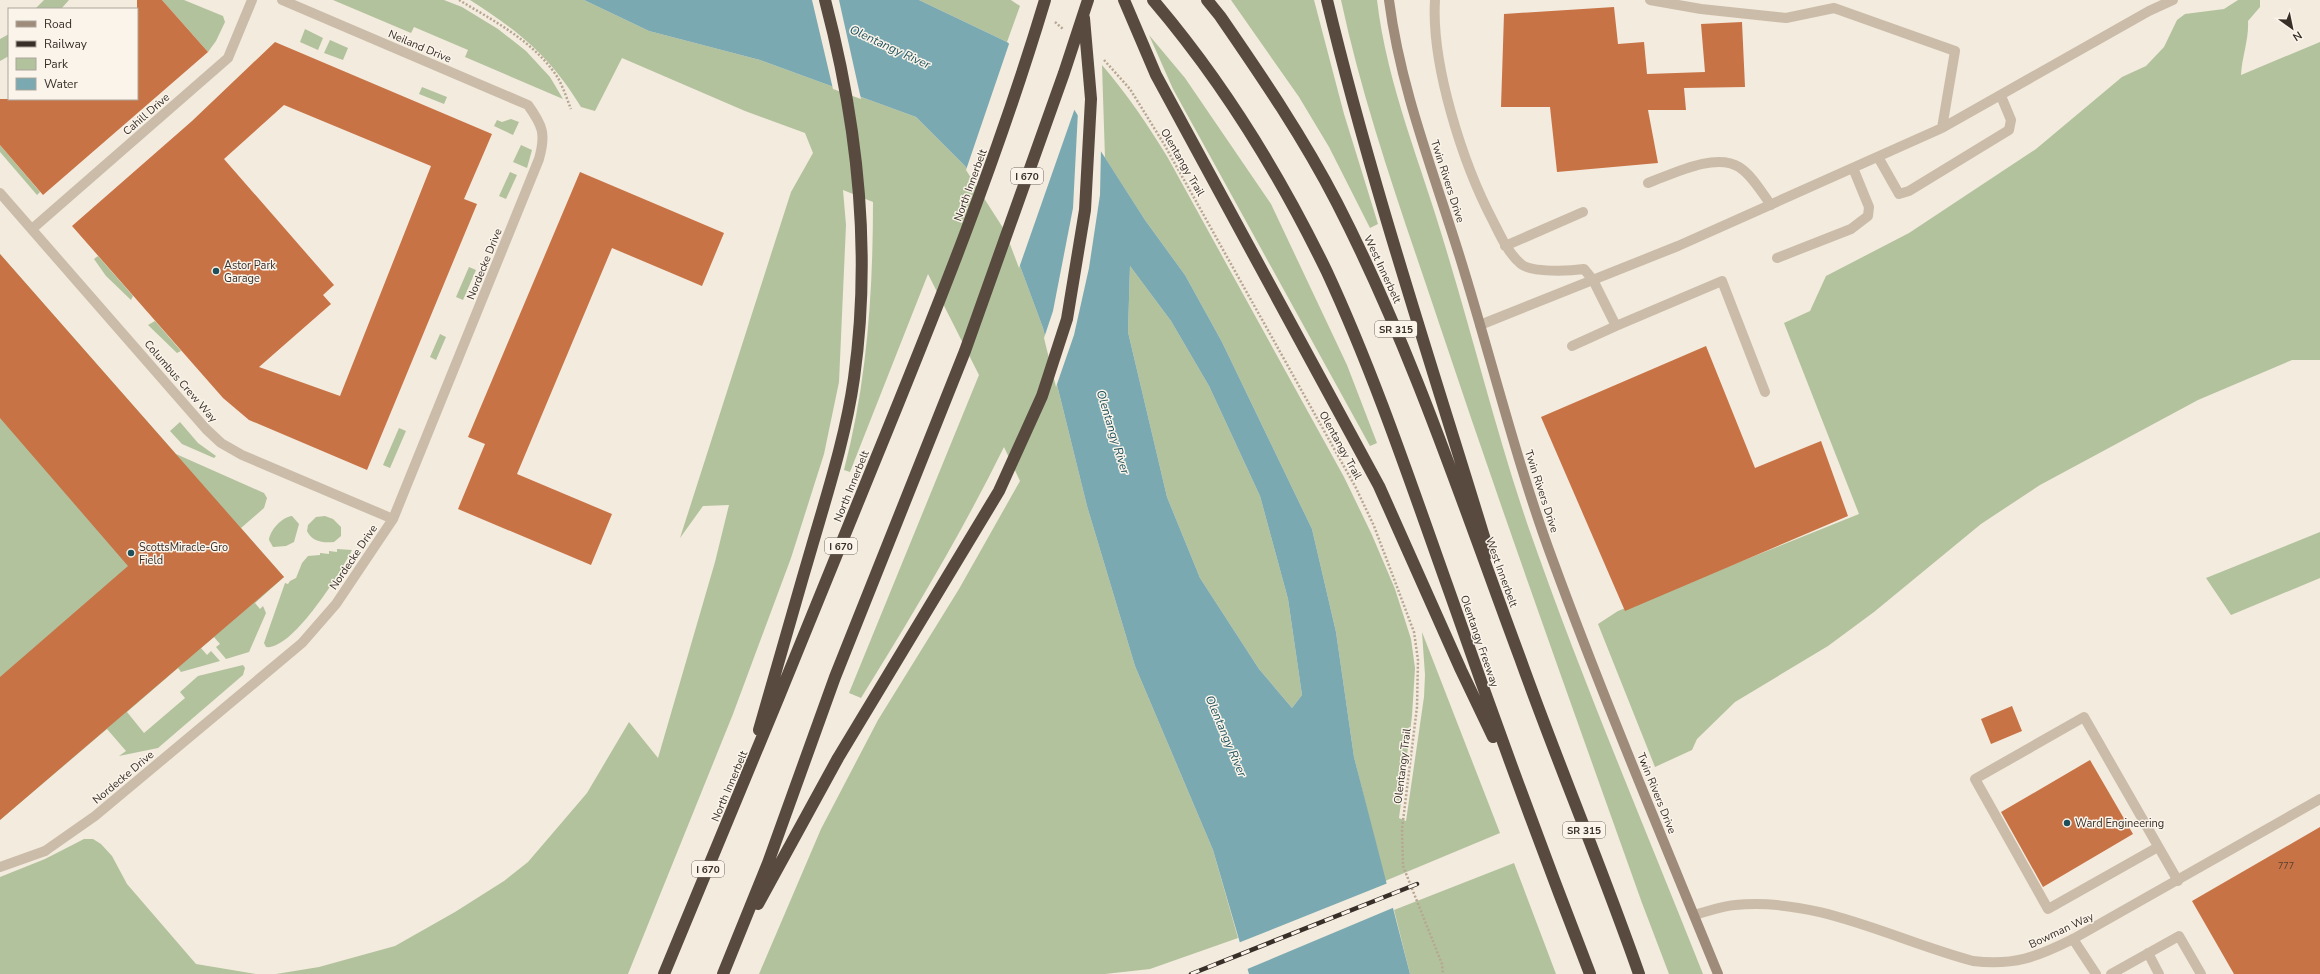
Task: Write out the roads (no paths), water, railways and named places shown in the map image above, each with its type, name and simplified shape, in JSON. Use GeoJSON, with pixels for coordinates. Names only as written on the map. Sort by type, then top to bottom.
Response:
{"type":"FeatureCollection","features":[{"type":"Feature","properties":{"kind":"highway"},"geometry":{"type":"LineString","coordinates":[[741,792],[832,476],[854,379],[862,280],[861,204],[852,119],[840,57],[825,0]]}},
{"type":"Feature","properties":{"kind":"highway","name":"North Innerbelt"},"geometry":{"type":"LineString","coordinates":[[664,974],[741,792],[941,299],[988,175],[1045,0]]}},
{"type":"Feature","properties":{"kind":"highway"},"geometry":{"type":"LineString","coordinates":[[734,948],[838,758],[999,491],[1042,396],[1067,319],[1085,210],[1091,99],[1083,0]]}},
{"type":"Feature","properties":{"kind":"highway","name":"I 670"},"geometry":{"type":"LineString","coordinates":[[723,974],[768,863],[835,677],[965,351],[1064,73],[1088,0]]}},
{"type":"Feature","properties":{"kind":"highway"},"geometry":{"type":"LineString","coordinates":[[1124,0],[1156,76],[1379,486],[1461,670],[1520,792]]}},
{"type":"Feature","properties":{"kind":"highway","name":"Olentangy Freeway"},"geometry":{"type":"LineString","coordinates":[[1153,0],[1187,40],[1255,139],[1301,222],[1346,317],[1394,435],[1520,792],[1590,974]]}},
{"type":"Feature","properties":{"kind":"highway","name":"West Innerbelt"},"geometry":{"type":"LineString","coordinates":[[1207,0],[1220,16],[1290,118],[1337,203],[1384,300],[1432,420],[1530,686]]}},
{"type":"Feature","properties":{"kind":"highway"},"geometry":{"type":"LineString","coordinates":[[1327,0],[1345,76],[1391,234],[1530,686]]}},
{"type":"Feature","properties":{"kind":"highway","name":"SR 315"},"geometry":{"type":"LineString","coordinates":[[1530,686],[1639,974]]}},
{"type":"Feature","properties":{"kind":"main road","name":"Twin Rivers Drive"},"geometry":{"type":"LineString","coordinates":[[1389,0],[1401,66],[1413,111],[1480,325],[1509,426],[1552,559],[1718,974]]}},
{"type":"Feature","properties":{"kind":"street","name":"Cahill Drive"},"geometry":{"type":"LineString","coordinates":[[32,229],[228,58],[252,0]]}},
{"type":"Feature","properties":{"kind":"street","name":"Neiland Drive"},"geometry":{"type":"LineString","coordinates":[[282,0],[528,105],[541,123]]}},
{"type":"Feature","properties":{"kind":"street"},"geometry":{"type":"LineString","coordinates":[[1435,0],[1439,59],[1450,106],[1477,190],[1506,246],[1522,265],[1557,272],[1584,270],[1593,280],[1616,326]]}},
{"type":"Feature","properties":{"kind":"street"},"geometry":{"type":"LineString","coordinates":[[1650,0],[1708,10],[1786,18],[1834,8],[1955,51],[1942,128]]}},
{"type":"Feature","properties":{"kind":"street"},"geometry":{"type":"LineString","coordinates":[[1480,325],[1593,280],[1771,205],[1942,128],[2149,11],[2173,0]]}},
{"type":"Feature","properties":{"kind":"street"},"geometry":{"type":"LineString","coordinates":[[1878,157],[1899,194],[1909,191],[2009,130],[2011,120],[2001,96]]}},
{"type":"Feature","properties":{"kind":"street","name":"Nordecke Drive"},"geometry":{"type":"LineString","coordinates":[[0,867],[45,851],[95,816],[302,643],[336,604],[393,519],[539,159],[544,142],[541,123]]}},
{"type":"Feature","properties":{"kind":"street"},"geometry":{"type":"LineString","coordinates":[[1648,183],[1708,162],[1724,161],[1740,167],[1771,205]]}},
{"type":"Feature","properties":{"kind":"street"},"geometry":{"type":"LineString","coordinates":[[1777,258],[1851,229],[1868,216],[1869,207],[1853,168]]}},
{"type":"Feature","properties":{"kind":"street","name":"Columbus Crew Way"},"geometry":{"type":"LineString","coordinates":[[0,193],[206,429],[222,444],[242,455],[393,519]]}},
{"type":"Feature","properties":{"kind":"street"},"geometry":{"type":"LineString","coordinates":[[1506,246],[1583,212]]}},
{"type":"Feature","properties":{"kind":"street"},"geometry":{"type":"LineString","coordinates":[[1572,346],[1722,281],[1765,392]]}},
{"type":"Feature","properties":{"kind":"street"},"geometry":{"type":"LineString","coordinates":[[2158,847],[2048,909],[1975,779],[2084,717],[2178,881]]}},
{"type":"Feature","properties":{"kind":"street","name":"Bowman Way"},"geometry":{"type":"LineString","coordinates":[[1694,915],[1733,905],[1760,903],[1790,905],[1832,914],[1948,954],[1996,964],[2021,960],[2046,952],[2073,939],[2178,881],[2320,799]]}},
{"type":"Feature","properties":{"kind":"street"},"geometry":{"type":"LineString","coordinates":[[2111,974],[2179,936],[2201,974]]}},
{"type":"Feature","properties":{"kind":"street"},"geometry":{"type":"LineString","coordinates":[[2073,939],[2096,974]]}},
{"type":"Feature","properties":{"kind":"street"},"geometry":{"type":"LineString","coordinates":[[2148,953],[2160,974]]}},
{"type":"Feature","properties":{"kind":"water","name":"Olentangy River"},"geometry":{"type":"Polygon","coordinates":[[[584,0],[919,0],[1007,42],[1059,86],[1145,220],[1185,275],[1222,342],[1312,529],[1336,632],[1354,757],[1410,974],[1249,974],[1213,850],[1135,666],[1087,506],[1043,328],[1007,231],[965,166],[916,117],[760,60],[649,31],[584,0]],[[1130,266],[1128,332],[1167,497],[1200,578],[1259,669],[1292,708],[1302,695],[1288,599],[1260,496],[1209,386],[1171,321],[1130,266]]]}},
{"type":"Feature","properties":{"kind":"railway"},"geometry":{"type":"LineString","coordinates":[[1191,974],[1417,884]]}},
{"type":"Feature","properties":{"kind":"place","name":"Astor Park Garage"},"geometry":{"type":"Point","coordinates":[216,271]}},
{"type":"Feature","properties":{"kind":"place","name":"ScottsMiracle-Gro Field"},"geometry":{"type":"Point","coordinates":[131,553]}},
{"type":"Feature","properties":{"kind":"place","name":"Ward Engineering"},"geometry":{"type":"Point","coordinates":[2067,823]}}]}
